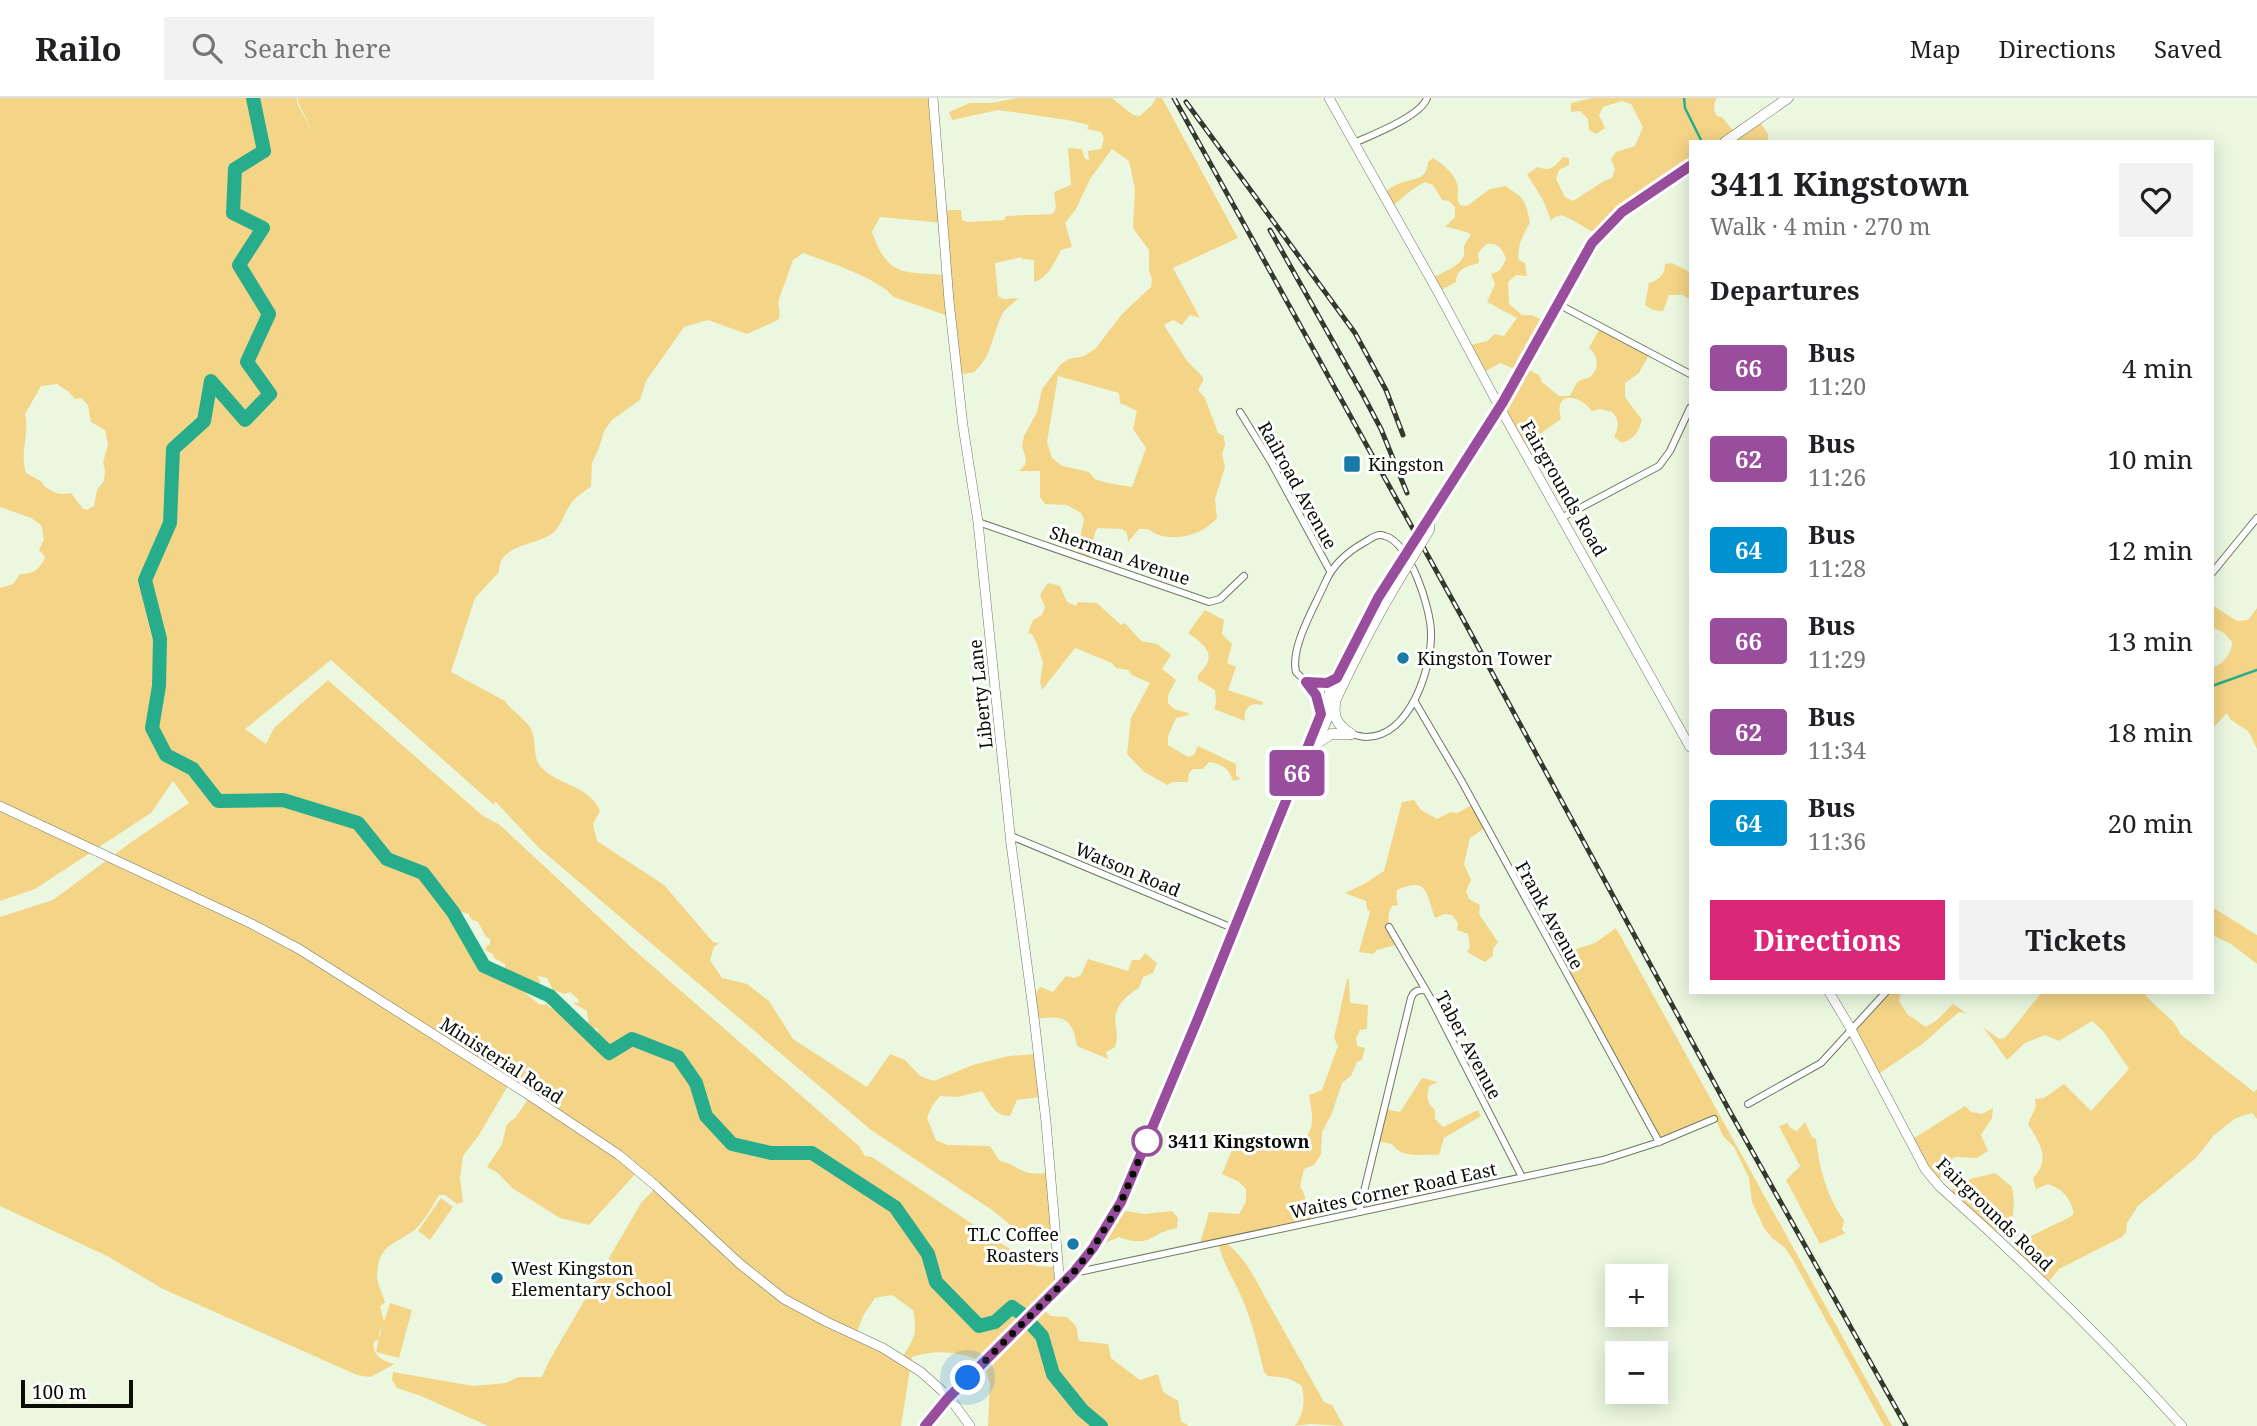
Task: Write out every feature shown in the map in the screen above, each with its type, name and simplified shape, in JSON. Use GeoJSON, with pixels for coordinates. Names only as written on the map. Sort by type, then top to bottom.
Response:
{"type":"FeatureCollection","features":[{"type":"Feature","properties":{"kind":"main road"},"geometry":{"type":"LineString","coordinates":[[1728,140],[1788,98]]}},
{"type":"Feature","properties":{"kind":"main road"},"geometry":{"type":"LineString","coordinates":[[1265,857],[1273,845],[1336,697],[1371,626],[1430,520],[1500,408],[1583,256],[1609,223],[1689,167]]}},
{"type":"Feature","properties":{"kind":"main road"},"geometry":{"type":"LineString","coordinates":[[925,1426],[948,1398],[1073,1273],[1093,1248],[1121,1202],[1337,678],[1366,619],[1405,563]]}},
{"type":"Feature","properties":{"kind":"main road"},"geometry":{"type":"LineString","coordinates":[[1306,682],[1327,683],[1337,678]]}},
{"type":"Feature","properties":{"kind":"main road"},"geometry":{"type":"LineString","coordinates":[[1306,682],[1316,695],[1321,714]]}},
{"type":"Feature","properties":{"kind":"main road"},"geometry":{"type":"LineString","coordinates":[[1336,697],[1335,718],[1350,734]]}},
{"type":"Feature","properties":{"kind":"main road"},"geometry":{"type":"LineString","coordinates":[[1316,744],[1331,734],[1350,734]]}},
{"type":"Feature","properties":{"kind":"street","name":"Liberty Lane"},"geometry":{"type":"LineString","coordinates":[[933,98],[962,426],[978,522],[1011,836],[1046,1122],[1060,1286]]}},
{"type":"Feature","properties":{"kind":"street","name":"Fairgrounds Road"},"geometry":{"type":"LineString","coordinates":[[1329,98],[1689,745]]}},
{"type":"Feature","properties":{"kind":"street"},"geometry":{"type":"LineString","coordinates":[[1354,143],[1404,119],[1420,108],[1427,98]]}},
{"type":"Feature","properties":{"kind":"street"},"geometry":{"type":"LineString","coordinates":[[1558,304],[1689,373]]}},
{"type":"Feature","properties":{"kind":"street"},"geometry":{"type":"LineString","coordinates":[[1563,517],[1659,466],[1670,450],[1689,410]]}},
{"type":"Feature","properties":{"kind":"street","name":"Railroad Avenue"},"geometry":{"type":"LineString","coordinates":[[1240,412],[1271,462],[1330,571]]}},
{"type":"Feature","properties":{"kind":"street"},"geometry":{"type":"LineString","coordinates":[[2214,571],[2257,518]]}},
{"type":"Feature","properties":{"kind":"street","name":"Sherman Avenue"},"geometry":{"type":"LineString","coordinates":[[978,522],[1209,601],[1220,599],[1244,576]]}},
{"type":"Feature","properties":{"kind":"street"},"geometry":{"type":"LineString","coordinates":[[1306,682],[1296,672],[1295,655],[1330,571],[1343,556],[1377,535],[1394,540],[1416,573],[1428,609],[1431,634],[1426,669],[1415,702],[1392,727],[1366,737],[1350,734]]}},
{"type":"Feature","properties":{"kind":"street","name":"Frank Avenue"},"geometry":{"type":"LineString","coordinates":[[1415,702],[1467,791],[1659,1142]]}},
{"type":"Feature","properties":{"kind":"street","name":"Ministerial Road"},"geometry":{"type":"LineString","coordinates":[[0,806],[252,924],[299,949],[595,1138],[656,1186],[785,1299],[883,1348],[921,1372],[948,1398],[970,1426]]}},
{"type":"Feature","properties":{"kind":"street","name":"Watson Road"},"geometry":{"type":"LineString","coordinates":[[1011,836],[1235,929]]}},
{"type":"Feature","properties":{"kind":"street","name":"Taber Avenue"},"geometry":{"type":"LineString","coordinates":[[1389,927],[1431,999],[1522,1177]]}},
{"type":"Feature","properties":{"kind":"street"},"geometry":{"type":"LineString","coordinates":[[1359,1212],[1411,998],[1418,990],[1425,990]]}},
{"type":"Feature","properties":{"kind":"street","name":"Fairgrounds Road"},"geometry":{"type":"LineString","coordinates":[[1830,994],[1925,1169],[2106,1344],[2182,1426]]}},
{"type":"Feature","properties":{"kind":"street"},"geometry":{"type":"LineString","coordinates":[[1748,1104],[1821,1063],[1884,994]]}},
{"type":"Feature","properties":{"kind":"street","name":"Waites Corner Road East"},"geometry":{"type":"LineString","coordinates":[[1073,1273],[1603,1160],[1659,1142],[1714,1119]]}},
{"type":"Feature","properties":{"kind":"shaded area"},"geometry":{"type":"Polygon","coordinates":[[[0,98],[297,98],[314,135],[298,98],[933,98],[945,210],[961,210],[962,220],[967,222],[1004,220],[1006,216],[1053,214],[1056,208],[1054,192],[1071,185],[1068,148],[1082,149],[1085,159],[1089,160],[1088,151],[1101,149],[1104,138],[1101,132],[1087,129],[1089,125],[1068,120],[998,110],[952,120],[949,112],[970,103],[992,103],[1017,98],[1112,98],[1133,115],[1140,116],[1156,98],[1162,98],[1238,238],[1173,268],[1200,318],[1190,315],[1182,325],[1173,320],[1164,325],[1187,361],[1203,377],[1198,390],[1205,398],[1218,433],[1224,436],[1222,454],[1225,467],[1215,499],[1217,518],[1211,524],[1194,534],[1175,537],[1165,537],[1148,529],[1139,529],[1128,542],[1127,533],[1122,529],[1098,528],[1090,559],[1077,554],[1084,519],[1081,513],[1067,505],[1045,504],[1040,497],[1040,471],[1019,471],[1025,465],[1026,459],[1022,446],[1024,436],[1037,412],[1042,389],[1061,364],[1095,349],[1123,313],[1151,287],[1149,250],[1133,228],[1135,189],[1129,161],[1112,149],[1090,179],[1076,209],[1065,223],[1072,247],[1061,250],[1047,273],[1034,282],[1034,260],[1022,257],[995,263],[998,296],[1004,299],[1018,298],[1003,313],[989,352],[974,372],[959,375],[951,317],[894,297],[864,277],[803,253],[793,260],[778,302],[778,320],[747,334],[708,320],[684,327],[646,381],[640,400],[612,420],[604,431],[592,463],[591,486],[572,502],[553,533],[505,556],[499,572],[475,598],[451,672],[505,701],[525,722],[533,734],[540,766],[555,778],[581,790],[595,802],[600,811],[593,824],[597,841],[664,885],[713,942],[719,943],[714,947],[710,960],[722,978],[747,984],[769,1001],[793,1039],[867,1087],[890,1054],[905,1060],[920,1076],[934,1081],[973,1065],[1009,1056],[1036,1054],[1040,1097],[1017,1100],[1010,1116],[996,1111],[982,1091],[958,1097],[940,1096],[927,1118],[936,1140],[947,1145],[990,1146],[1000,1161],[1026,1172],[1047,1173],[1053,1242],[1013,1227],[992,1210],[871,1130],[539,848],[495,801],[494,805],[331,660],[245,729],[266,744],[274,728],[328,680],[483,816],[500,825],[633,949],[859,1146],[865,1156],[872,1157],[980,1229],[982,1233],[1037,1266],[1053,1267],[1055,1285],[1038,1305],[1051,1316],[1067,1317],[1076,1326],[1079,1341],[1108,1344],[1111,1358],[1140,1380],[1158,1374],[1163,1392],[1178,1401],[1181,1421],[1189,1426],[988,1426],[990,1384],[984,1364],[968,1356],[950,1353],[912,1357],[901,1426],[488,1426],[397,1388],[392,1380],[393,1372],[473,1386],[506,1383],[518,1377],[542,1377],[641,1203],[656,1187],[637,1172],[589,1225],[560,1218],[512,1188],[498,1173],[487,1167],[502,1144],[507,1124],[516,1117],[530,1096],[509,1084],[479,1135],[463,1156],[460,1178],[463,1202],[457,1204],[445,1195],[439,1195],[417,1228],[383,1252],[380,1258],[377,1276],[385,1303],[380,1306],[384,1322],[390,1303],[412,1310],[399,1358],[376,1352],[379,1339],[374,1342],[374,1350],[379,1357],[395,1364],[370,1377],[357,1375],[163,1289],[107,1256],[0,1206],[0,917],[53,900],[189,803],[173,781],[151,813],[35,889],[0,901],[0,588],[13,584],[20,574],[36,570],[45,557],[39,550],[44,539],[41,525],[31,518],[0,507],[0,98]],[[880,217],[872,232],[884,258],[891,265],[909,272],[948,275],[944,223],[880,217]],[[1058,376],[1047,442],[1052,458],[1062,466],[1089,472],[1095,479],[1107,483],[1132,487],[1146,448],[1133,429],[1137,411],[1120,403],[1119,393],[1058,376]],[[57,384],[41,386],[25,414],[26,473],[53,492],[71,493],[83,509],[87,510],[94,506],[97,490],[104,481],[103,463],[108,444],[105,430],[91,422],[88,405],[81,398],[75,399],[57,384]],[[450,906],[448,912],[473,940],[482,956],[495,964],[511,981],[539,1004],[547,1003],[549,1007],[557,1010],[585,1037],[599,1046],[601,1042],[597,1039],[598,1029],[589,1027],[587,1011],[573,1003],[579,1002],[578,999],[570,992],[565,994],[553,990],[547,978],[537,976],[540,987],[526,983],[526,980],[505,968],[505,964],[485,950],[490,945],[490,939],[486,937],[478,922],[471,919],[469,914],[450,906]],[[892,1295],[875,1298],[863,1316],[856,1334],[902,1358],[914,1336],[913,1310],[892,1295]]]}},
{"type":"Feature","properties":{"kind":"shaded area"},"geometry":{"type":"Polygon","coordinates":[[[1592,98],[1717,98],[1714,107],[1717,116],[1722,117],[1734,132],[1757,118],[1768,134],[1768,140],[1689,140],[1689,163],[1625,206],[1595,233],[1561,215],[1551,221],[1544,202],[1527,174],[1538,167],[1552,168],[1563,157],[1569,158],[1569,165],[1559,170],[1556,179],[1565,197],[1573,201],[1612,178],[1615,169],[1611,159],[1616,152],[1635,146],[1643,127],[1631,104],[1622,101],[1603,107],[1599,115],[1605,128],[1596,134],[1589,130],[1588,119],[1580,111],[1571,112],[1571,103],[1592,98]]]}},
{"type":"Feature","properties":{"kind":"shaded area"},"geometry":{"type":"Polygon","coordinates":[[[1433,158],[1453,175],[1460,205],[1467,206],[1490,189],[1506,186],[1525,203],[1530,223],[1521,241],[1518,256],[1519,260],[1525,263],[1527,276],[1516,275],[1508,282],[1509,304],[1522,315],[1543,320],[1523,367],[1539,375],[1542,382],[1559,396],[1570,396],[1578,382],[1590,377],[1595,370],[1596,358],[1589,348],[1600,328],[1650,353],[1639,373],[1625,383],[1625,397],[1642,420],[1633,437],[1622,443],[1614,437],[1618,424],[1612,412],[1600,409],[1592,411],[1581,401],[1569,398],[1561,403],[1561,419],[1523,446],[1502,411],[1519,371],[1500,363],[1483,373],[1470,345],[1487,341],[1495,334],[1504,336],[1517,318],[1487,302],[1495,284],[1491,274],[1501,269],[1506,258],[1503,251],[1497,245],[1486,244],[1478,253],[1479,263],[1463,268],[1456,282],[1440,291],[1432,278],[1460,262],[1464,256],[1464,246],[1471,234],[1445,227],[1455,217],[1455,207],[1449,201],[1442,200],[1433,185],[1425,182],[1391,207],[1383,193],[1398,184],[1422,176],[1428,162],[1433,158]]]}},
{"type":"Feature","properties":{"kind":"shaded area"},"geometry":{"type":"Polygon","coordinates":[[[1672,263],[1689,272],[1689,299],[1683,295],[1669,295],[1663,311],[1653,310],[1645,305],[1649,283],[1661,276],[1665,264],[1672,263]]]}},
{"type":"Feature","properties":{"kind":"shaded area"},"geometry":{"type":"Polygon","coordinates":[[[1048,583],[1060,586],[1067,602],[1076,606],[1078,602],[1097,603],[1121,625],[1125,623],[1141,641],[1157,644],[1171,655],[1162,669],[1176,680],[1168,695],[1168,703],[1174,709],[1189,715],[1176,718],[1168,736],[1168,745],[1188,757],[1194,755],[1198,746],[1236,764],[1236,775],[1241,779],[1233,781],[1224,767],[1209,762],[1203,769],[1193,769],[1189,773],[1188,782],[1172,782],[1167,785],[1143,771],[1127,754],[1131,718],[1150,683],[1132,675],[1128,670],[1116,668],[1112,663],[1075,648],[1042,690],[1040,681],[1043,663],[1032,634],[1028,633],[1033,620],[1042,615],[1045,607],[1040,595],[1048,583]]]}},
{"type":"Feature","properties":{"kind":"shaded area"},"geometry":{"type":"Polygon","coordinates":[[[2214,606],[2237,621],[2248,620],[2257,608],[2257,749],[2249,732],[2230,719],[2227,713],[2214,727],[2214,667],[2226,658],[2232,642],[2224,633],[2214,628],[2214,606]]]}},
{"type":"Feature","properties":{"kind":"shaded area"},"geometry":{"type":"Polygon","coordinates":[[[1205,610],[1224,620],[1222,634],[1232,644],[1227,663],[1236,667],[1228,690],[1263,702],[1262,705],[1254,704],[1248,707],[1245,721],[1214,709],[1215,690],[1198,680],[1198,675],[1208,662],[1208,652],[1188,633],[1205,610]]]}},
{"type":"Feature","properties":{"kind":"shaded area"},"geometry":{"type":"Polygon","coordinates":[[[1414,800],[1421,810],[1437,819],[1474,804],[1485,828],[1470,838],[1464,864],[1471,880],[1466,891],[1469,899],[1480,905],[1479,914],[1498,942],[1493,949],[1493,956],[1485,962],[1467,952],[1470,947],[1468,934],[1457,930],[1458,923],[1452,915],[1444,914],[1435,918],[1424,889],[1415,885],[1397,890],[1398,905],[1392,906],[1390,911],[1389,925],[1395,945],[1377,950],[1373,954],[1359,952],[1370,912],[1366,901],[1345,893],[1384,871],[1402,802],[1414,800]]]}},
{"type":"Feature","properties":{"kind":"shaded area"},"geometry":{"type":"Polygon","coordinates":[[[2214,908],[2257,935],[2257,964],[2231,944],[2214,936],[2214,908]]]}},
{"type":"Feature","properties":{"kind":"shaded area"},"geometry":{"type":"Polygon","coordinates":[[[1616,928],[1892,1426],[1884,1426],[1793,1260],[1785,1248],[1764,1228],[1752,1202],[1749,1178],[1734,1147],[1723,1136],[1715,1118],[1659,1141],[1558,955],[1595,943],[1616,928]]]}},
{"type":"Feature","properties":{"kind":"shaded area"},"geometry":{"type":"Polygon","coordinates":[[[1145,953],[1157,963],[1153,973],[1143,977],[1139,988],[1125,998],[1117,1009],[1116,1042],[1115,1047],[1106,1052],[1108,1059],[1077,1046],[1072,1028],[1064,1020],[1033,1019],[1031,1000],[1040,987],[1053,992],[1066,976],[1074,978],[1081,975],[1088,959],[1128,971],[1132,960],[1140,960],[1145,953]]]}},
{"type":"Feature","properties":{"kind":"shaded area"},"geometry":{"type":"Polygon","coordinates":[[[1347,979],[1350,1003],[1368,1005],[1367,1029],[1360,1030],[1356,1038],[1357,1046],[1365,1048],[1362,1060],[1357,1062],[1351,1076],[1342,1083],[1322,1132],[1321,1154],[1314,1165],[1304,1169],[1300,1186],[1312,1219],[1223,1241],[1250,1271],[1324,1402],[1332,1405],[1344,1426],[1295,1426],[1303,1407],[1302,1386],[1289,1379],[1268,1376],[1264,1372],[1249,1316],[1218,1242],[1200,1244],[1209,1212],[1239,1214],[1246,1202],[1246,1189],[1239,1182],[1222,1174],[1238,1136],[1269,1146],[1292,1148],[1300,1147],[1309,1133],[1312,1117],[1309,1095],[1322,1090],[1338,1046],[1334,1038],[1347,979]]]}},
{"type":"Feature","properties":{"kind":"shaded area"},"geometry":{"type":"Polygon","coordinates":[[[1885,994],[1901,994],[1899,1001],[1907,1014],[1926,1027],[1953,1004],[1966,1013],[1959,1012],[1921,1045],[1877,1075],[1852,1028],[1885,994]]]}},
{"type":"Feature","properties":{"kind":"shaded area"},"geometry":{"type":"Polygon","coordinates":[[[2040,994],[2146,994],[2173,1022],[2180,1034],[2254,1092],[2257,1089],[2257,1119],[2252,1113],[2236,1118],[2214,1135],[2196,1158],[2138,1206],[2122,1237],[2059,1269],[2046,1285],[2015,1252],[2025,1239],[2074,1213],[2068,1199],[2058,1189],[2048,1184],[2036,1189],[2033,1178],[2039,1171],[2043,1157],[2028,1124],[2036,1106],[2035,1099],[2044,1098],[2064,1084],[2091,1111],[2129,1069],[2103,1031],[2092,1021],[2059,1041],[2045,1035],[2025,1043],[2007,1060],[1983,1027],[1999,1039],[2005,1038],[2040,994]]]}},
{"type":"Feature","properties":{"kind":"shaded area"},"geometry":{"type":"Polygon","coordinates":[[[1422,1078],[1438,1082],[1429,1086],[1428,1099],[1435,1110],[1435,1119],[1443,1127],[1478,1110],[1481,1116],[1444,1138],[1439,1155],[1407,1154],[1392,1144],[1378,1141],[1385,1109],[1400,1112],[1422,1078]]]}},
{"type":"Feature","properties":{"kind":"shaded area"},"geometry":{"type":"Polygon","coordinates":[[[1965,1106],[1971,1112],[1982,1114],[1993,1108],[1992,1118],[1981,1135],[1988,1151],[1977,1158],[1955,1157],[1942,1168],[1939,1184],[1911,1140],[1965,1106]]]}},
{"type":"Feature","properties":{"kind":"shaded area"},"geometry":{"type":"Polygon","coordinates":[[[1805,1122],[1812,1137],[1816,1139],[1825,1181],[1844,1220],[1842,1230],[1846,1233],[1820,1244],[1786,1180],[1800,1166],[1779,1126],[1788,1123],[1790,1128],[1797,1131],[1805,1122]]]}},
{"type":"Feature","properties":{"kind":"shaded area"},"geometry":{"type":"Polygon","coordinates":[[[1995,1173],[2012,1187],[2013,1215],[1993,1235],[1940,1185],[1948,1192],[1970,1179],[1995,1173]]]}},
{"type":"Feature","properties":{"kind":"shaded area"},"geometry":{"type":"Polygon","coordinates":[[[441,1198],[453,1207],[430,1240],[418,1231],[441,1198]]]}},
{"type":"Feature","properties":{"kind":"shaded area"},"geometry":{"type":"Polygon","coordinates":[[[1114,1209],[1144,1214],[1172,1211],[1178,1218],[1177,1228],[1144,1241],[1119,1237],[1105,1243],[1094,1242],[1114,1209]]]}},
{"type":"Feature","properties":{"kind":"waterway"},"geometry":{"type":"LineString","coordinates":[[253,98],[264,151],[235,169],[233,213],[263,228],[239,265],[269,314],[247,362],[270,394],[245,420],[211,381],[204,421],[173,449],[170,523],[145,580],[160,639],[159,686],[152,728],[166,755],[193,769],[218,801],[283,800],[358,823],[387,859],[423,873],[453,912],[484,966],[550,996],[609,1053],[632,1039],[678,1057],[696,1083],[706,1116],[732,1144],[771,1153],[812,1153],[895,1207],[928,1254],[936,1282],[979,1326],[995,1322],[1012,1307],[1022,1314]]}},
{"type":"Feature","properties":{"kind":"waterway"},"geometry":{"type":"LineString","coordinates":[[1684,98],[1685,108],[1701,140]]}},
{"type":"Feature","properties":{"kind":"waterway"},"geometry":{"type":"LineString","coordinates":[[2214,685],[2257,670]]}},
{"type":"Feature","properties":{"kind":"waterway"},"geometry":{"type":"LineString","coordinates":[[1031,1324],[1042,1336],[1053,1374],[1082,1410],[1101,1426]]}},
{"type":"Feature","properties":{"kind":"railway"},"geometry":{"type":"LineString","coordinates":[[1174,98],[1463,619],[1729,1110],[1906,1426]]}},
{"type":"Feature","properties":{"kind":"railway"},"geometry":{"type":"LineString","coordinates":[[1186,102],[1355,333],[1386,390],[1403,435]]}},
{"type":"Feature","properties":{"kind":"railway"},"geometry":{"type":"LineString","coordinates":[[1270,230],[1381,429],[1407,493]]}},
{"type":"Feature","properties":{"kind":"bus line","name":"66"},"geometry":{"type":"LineString","coordinates":[[925,1426],[948,1398],[1073,1273],[1093,1248],[1121,1202],[1265,857],[1321,714],[1316,695],[1306,682],[1327,683],[1337,678],[1378,598],[1503,402],[1592,243],[1622,212],[1689,167]]}},
{"type":"Feature","properties":{"kind":"place","name":"Kingston"},"geometry":{"type":"Point","coordinates":[1352,464]}},
{"type":"Feature","properties":{"kind":"place","name":"Kingston Tower"},"geometry":{"type":"Point","coordinates":[1403,658]}},
{"type":"Feature","properties":{"kind":"place","name":"3411 Kingstown"},"geometry":{"type":"Point","coordinates":[1147,1141]}},
{"type":"Feature","properties":{"kind":"place","name":"TLC Coffee Roasters"},"geometry":{"type":"Point","coordinates":[1073,1244]}},
{"type":"Feature","properties":{"kind":"place","name":"West Kingston Elementary School"},"geometry":{"type":"Point","coordinates":[497,1278]}},
{"type":"Feature","properties":{"kind":"route"},"geometry":{"type":"LineString","coordinates":[[968,1378],[1073,1273],[1093,1248],[1121,1202],[1147,1141]]}}]}
